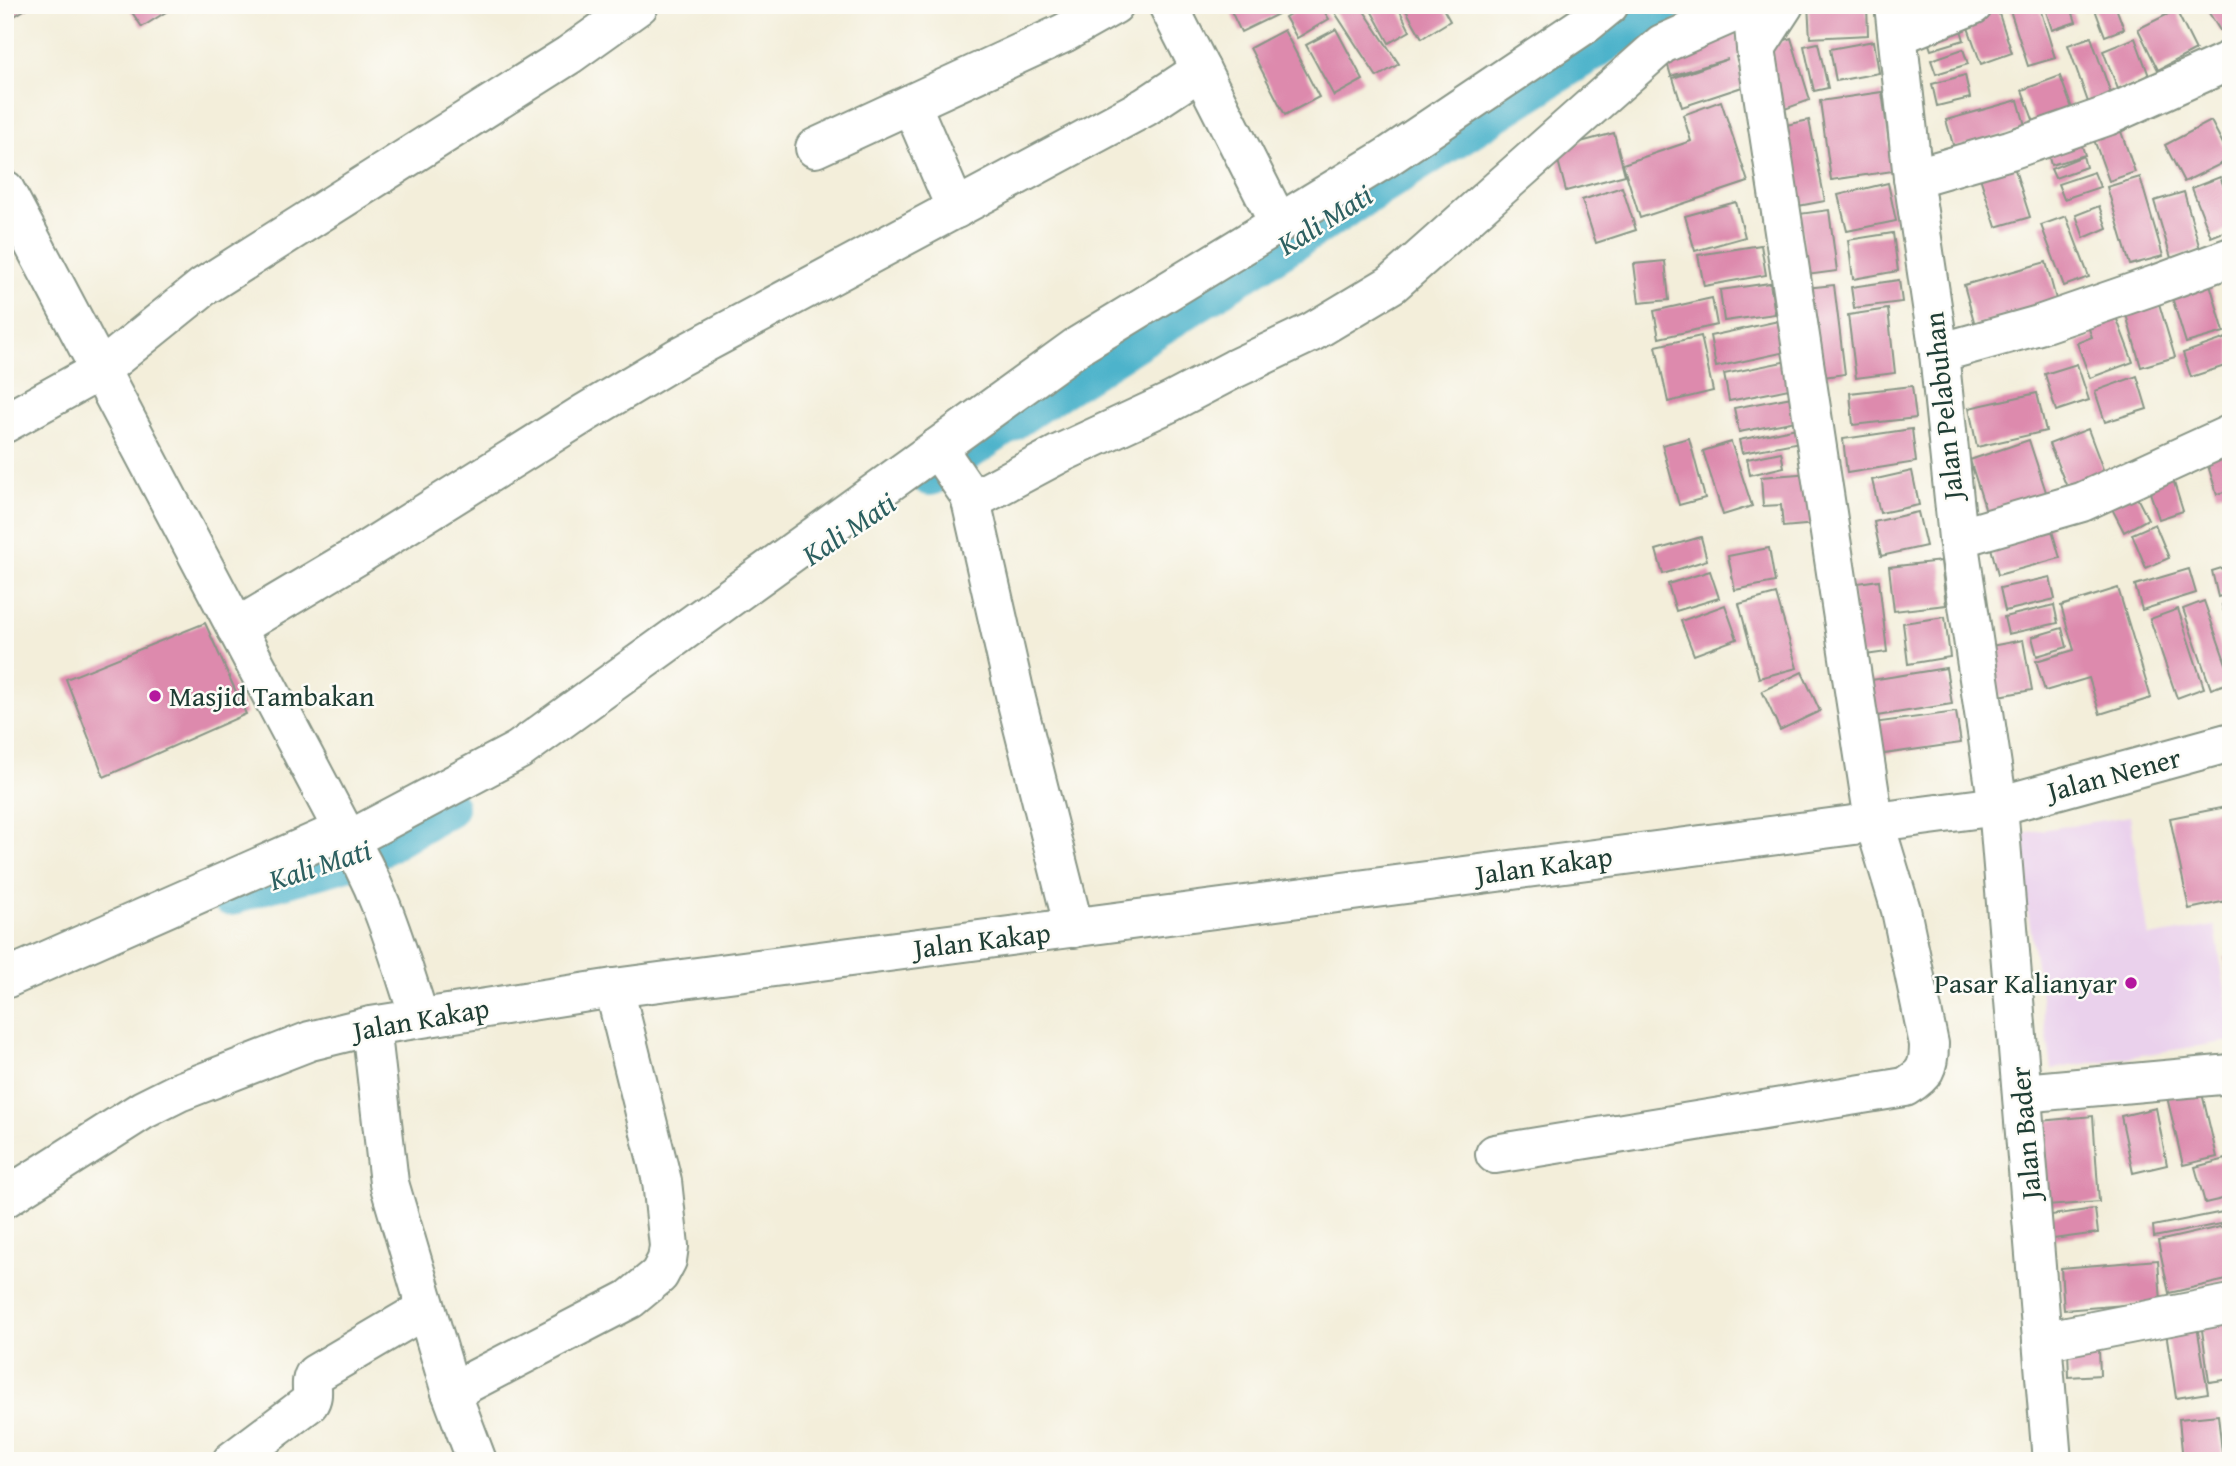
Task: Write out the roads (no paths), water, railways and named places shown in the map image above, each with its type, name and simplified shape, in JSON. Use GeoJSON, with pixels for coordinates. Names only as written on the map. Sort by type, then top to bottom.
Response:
{"type":"FeatureCollection","features":[{"type":"Feature","properties":{"kind":"street"},"geometry":{"type":"LineString","coordinates":[[5,424],[99,371],[203,287],[569,55],[639,5]]}},
{"type":"Feature","properties":{"kind":"street"},"geometry":{"type":"LineString","coordinates":[[815,148],[1064,33],[1114,5]]}},
{"type":"Feature","properties":{"kind":"street"},"geometry":{"type":"LineString","coordinates":[[1169,5],[1278,222]]}},
{"type":"Feature","properties":{"kind":"street"},"geometry":{"type":"LineString","coordinates":[[5,979],[349,840],[519,750],[940,453],[1078,346],[1386,158],[1587,23],[1609,5]]}},
{"type":"Feature","properties":{"kind":"street"},"geometry":{"type":"LineString","coordinates":[[970,496],[1312,332],[1392,284],[1662,44],[1751,5],[1874,821],[1901,910],[1929,1044],[1927,1064],[1920,1077],[1905,1087],[1495,1154]]}},
{"type":"Feature","properties":{"kind":"street"},"geometry":{"type":"LineString","coordinates":[[1756,48],[1784,5]]}},
{"type":"Feature","properties":{"kind":"street"},"geometry":{"type":"LineString","coordinates":[[1896,20],[1973,5]]}},
{"type":"Feature","properties":{"kind":"street","name":"Jalan Pelabuhan"},"geometry":{"type":"LineString","coordinates":[[1896,20],[1913,178],[1939,353],[1958,538],[1998,806]]}},
{"type":"Feature","properties":{"kind":"street"},"geometry":{"type":"LineString","coordinates":[[1913,178],[2010,150],[2107,116],[2231,60]]}},
{"type":"Feature","properties":{"kind":"street"},"geometry":{"type":"LineString","coordinates":[[236,628],[677,358],[1145,107],[1201,70]]}},
{"type":"Feature","properties":{"kind":"street"},"geometry":{"type":"LineString","coordinates":[[911,104],[956,209]]}},
{"type":"Feature","properties":{"kind":"street"},"geometry":{"type":"LineString","coordinates":[[5,190],[349,840],[387,919],[419,1017]]}},
{"type":"Feature","properties":{"kind":"street"},"geometry":{"type":"LineString","coordinates":[[1939,353],[2039,325],[2231,257]]}},
{"type":"Feature","properties":{"kind":"street"},"geometry":{"type":"LineString","coordinates":[[1958,538],[2082,502],[2231,434]]}},
{"type":"Feature","properties":{"kind":"street"},"geometry":{"type":"LineString","coordinates":[[940,453],[970,496],[1016,699],[1074,928]]}},
{"type":"Feature","properties":{"kind":"street","name":"Jalan Nener"},"geometry":{"type":"LineString","coordinates":[[1998,806],[2231,742]]}},
{"type":"Feature","properties":{"kind":"street","name":"Jalan Kakap"},"geometry":{"type":"LineString","coordinates":[[5,1198],[143,1110],[179,1092],[310,1041],[370,1026],[614,988],[1998,806]]}},
{"type":"Feature","properties":{"kind":"street","name":"Jalan Bader"},"geometry":{"type":"LineString","coordinates":[[1998,806],[2052,1461]]}},
{"type":"Feature","properties":{"kind":"street"},"geometry":{"type":"LineString","coordinates":[[451,1392],[630,1299],[659,1275],[667,1260],[669,1246],[662,1181],[614,988]]}},
{"type":"Feature","properties":{"kind":"street"},"geometry":{"type":"LineString","coordinates":[[370,1026],[389,1183],[451,1392],[477,1461]]}},
{"type":"Feature","properties":{"kind":"street"},"geometry":{"type":"LineString","coordinates":[[2022,1093],[2231,1074]]}},
{"type":"Feature","properties":{"kind":"street"},"geometry":{"type":"LineString","coordinates":[[2042,1341],[2231,1304]]}},
{"type":"Feature","properties":{"kind":"street"},"geometry":{"type":"LineString","coordinates":[[232,1461],[309,1403],[312,1396],[311,1382],[315,1374],[425,1309]]}},
{"type":"Feature","properties":{"kind":"waterway","name":"Kali Mati"},"geometry":{"type":"LineString","coordinates":[[930,475],[1035,404],[1663,5]]}},
{"type":"Feature","properties":{"kind":"waterway","name":"Kali Mati"},"geometry":{"type":"LineString","coordinates":[[230,895],[365,855],[447,807]]}},
{"type":"Feature","properties":{"kind":"place","name":"Masjid Tambakan"},"geometry":{"type":"Point","coordinates":[155,696]}},
{"type":"Feature","properties":{"kind":"place","name":"Pasar Kalianyar"},"geometry":{"type":"Point","coordinates":[2131,983]}}]}
